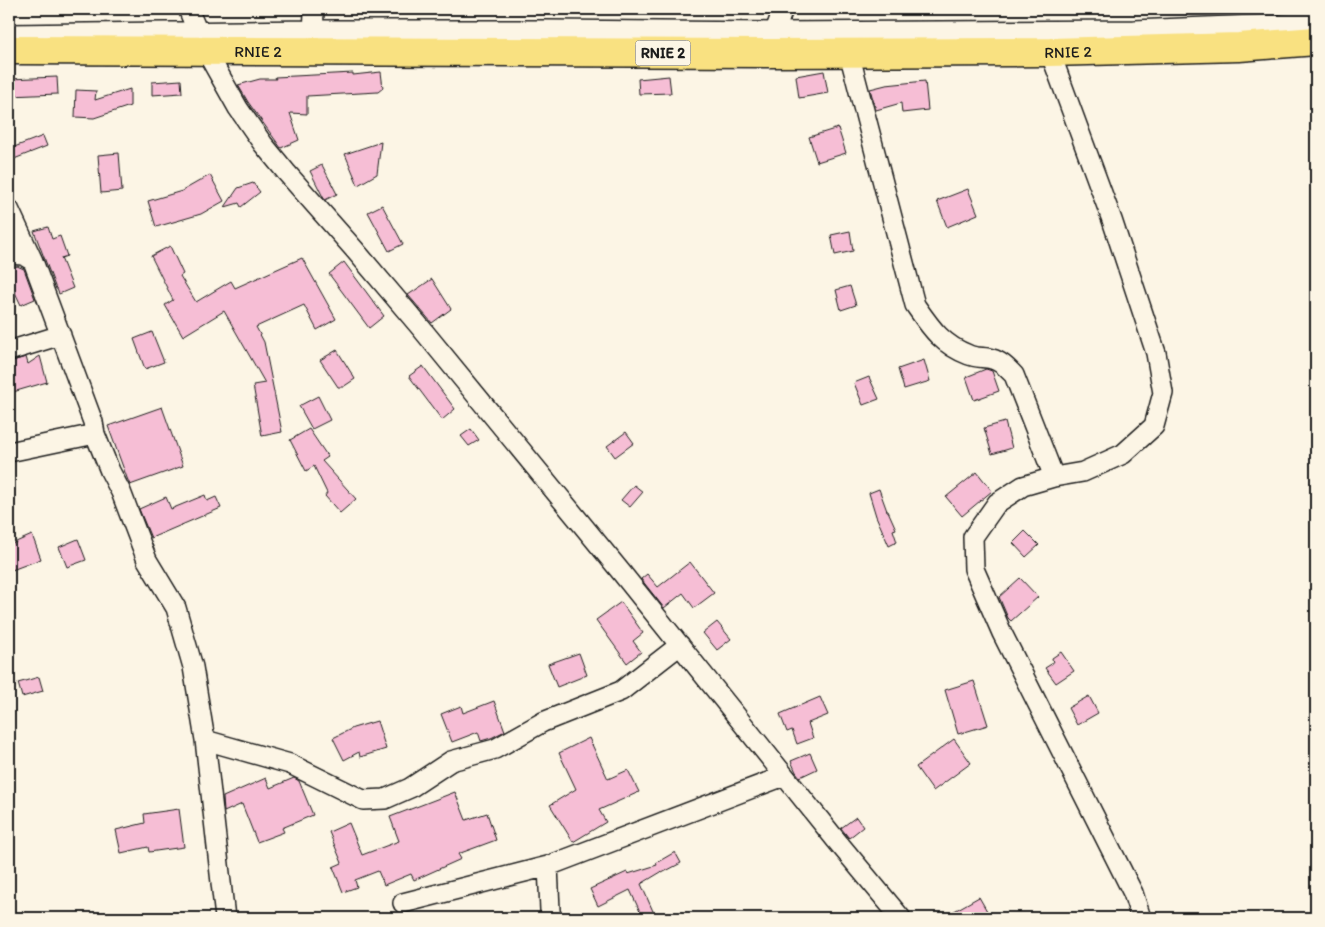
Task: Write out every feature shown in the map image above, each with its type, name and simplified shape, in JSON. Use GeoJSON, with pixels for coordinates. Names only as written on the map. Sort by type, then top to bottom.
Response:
{"type":"FeatureCollection","features":[{"type":"Feature","properties":{"kind":"highway","name":"RNIE 2"},"geometry":{"type":"LineString","coordinates":[[9,50],[202,41],[313,41],[772,42],[849,53],[1050,52],[1240,47],[1316,41]]}},
{"type":"Feature","properties":{"kind":"street"},"geometry":{"type":"LineString","coordinates":[[188,9],[202,41],[238,108],[274,158],[421,328],[901,918]]}},
{"type":"Feature","properties":{"kind":"street"},"geometry":{"type":"LineString","coordinates":[[313,41],[314,9]]}},
{"type":"Feature","properties":{"kind":"street"},"geometry":{"type":"LineString","coordinates":[[783,9],[772,42],[1281,24],[1316,19]]}},
{"type":"Feature","properties":{"kind":"street"},"geometry":{"type":"LineString","coordinates":[[9,34],[202,41]]}},
{"type":"Feature","properties":{"kind":"street"},"geometry":{"type":"LineString","coordinates":[[1050,52],[1112,220],[1156,353],[1163,392],[1154,426],[1123,454],[1083,472],[1054,477],[1023,486],[998,503],[973,537],[974,569],[1002,634],[1133,893],[1141,918]]}},
{"type":"Feature","properties":{"kind":"street"},"geometry":{"type":"LineString","coordinates":[[849,53],[915,305],[932,329],[947,344],[971,356],[995,360],[1006,367],[1014,376],[1054,477]]}},
{"type":"Feature","properties":{"kind":"street"},"geometry":{"type":"LineString","coordinates":[[9,209],[33,261],[61,334],[93,422],[94,434],[110,471],[122,492],[147,560],[176,608],[193,667],[205,740],[225,918]]}},
{"type":"Feature","properties":{"kind":"street"},"geometry":{"type":"LineString","coordinates":[[9,254],[23,255],[33,261]]}},
{"type":"Feature","properties":{"kind":"street"},"geometry":{"type":"LineString","coordinates":[[9,352],[61,334]]}},
{"type":"Feature","properties":{"kind":"street"},"geometry":{"type":"LineString","coordinates":[[9,452],[94,434]]}},
{"type":"Feature","properties":{"kind":"street"},"geometry":{"type":"LineString","coordinates":[[205,740],[290,764],[363,800],[385,799],[410,788],[451,761],[495,749],[543,722],[621,691],[680,645]]}},
{"type":"Feature","properties":{"kind":"street"},"geometry":{"type":"LineString","coordinates":[[403,903],[548,866],[784,776]]}},
{"type":"Feature","properties":{"kind":"street"},"geometry":{"type":"LineString","coordinates":[[548,866],[552,918]]}},
{"type":"Feature","properties":{"kind":"building"},"geometry":{"type":"Polygon","coordinates":[[[824,71],[828,93],[799,98],[796,76],[824,71]]]}},
{"type":"Feature","properties":{"kind":"building"},"geometry":{"type":"Polygon","coordinates":[[[381,72],[383,88],[378,92],[307,96],[307,114],[290,113],[299,140],[281,148],[238,85],[260,79],[276,79],[275,77],[353,73],[353,75],[381,72]]]}},
{"type":"Feature","properties":{"kind":"building"},"geometry":{"type":"Polygon","coordinates":[[[669,76],[671,93],[639,94],[638,79],[669,76]]]}},
{"type":"Feature","properties":{"kind":"building"},"geometry":{"type":"Polygon","coordinates":[[[57,77],[58,94],[9,96],[9,79],[57,77]]]}},
{"type":"Feature","properties":{"kind":"building"},"geometry":{"type":"Polygon","coordinates":[[[181,80],[182,93],[152,95],[152,82],[181,80]]]}},
{"type":"Feature","properties":{"kind":"building"},"geometry":{"type":"Polygon","coordinates":[[[925,81],[928,110],[902,113],[901,103],[876,110],[870,89],[886,85],[925,81]]]}},
{"type":"Feature","properties":{"kind":"building"},"geometry":{"type":"Polygon","coordinates":[[[130,89],[130,106],[94,118],[75,117],[76,90],[96,91],[95,100],[130,89]]]}},
{"type":"Feature","properties":{"kind":"building"},"geometry":{"type":"Polygon","coordinates":[[[838,128],[846,153],[817,162],[809,137],[838,128]]]}},
{"type":"Feature","properties":{"kind":"building"},"geometry":{"type":"Polygon","coordinates":[[[43,136],[47,146],[9,161],[9,149],[43,136]]]}},
{"type":"Feature","properties":{"kind":"building"},"geometry":{"type":"Polygon","coordinates":[[[381,142],[377,174],[358,185],[345,154],[381,142]]]}},
{"type":"Feature","properties":{"kind":"building"},"geometry":{"type":"Polygon","coordinates":[[[119,153],[122,191],[101,193],[98,155],[119,153]]]}},
{"type":"Feature","properties":{"kind":"building"},"geometry":{"type":"Polygon","coordinates":[[[322,165],[337,194],[325,200],[310,171],[322,165]]]}},
{"type":"Feature","properties":{"kind":"building"},"geometry":{"type":"Polygon","coordinates":[[[210,175],[224,201],[201,214],[156,227],[148,201],[182,191],[210,175]]]}},
{"type":"Feature","properties":{"kind":"building"},"geometry":{"type":"Polygon","coordinates":[[[253,183],[260,192],[241,207],[239,203],[225,207],[238,188],[253,183]]]}},
{"type":"Feature","properties":{"kind":"building"},"geometry":{"type":"Polygon","coordinates":[[[968,189],[978,214],[947,227],[937,201],[968,189]]]}},
{"type":"Feature","properties":{"kind":"building"},"geometry":{"type":"Polygon","coordinates":[[[382,205],[403,244],[389,251],[368,212],[382,205]]]}},
{"type":"Feature","properties":{"kind":"building"},"geometry":{"type":"Polygon","coordinates":[[[48,227],[52,239],[60,236],[67,256],[61,258],[73,288],[59,294],[34,231],[48,227]]]}},
{"type":"Feature","properties":{"kind":"building"},"geometry":{"type":"Polygon","coordinates":[[[850,231],[853,251],[835,255],[831,235],[850,231]]]}},
{"type":"Feature","properties":{"kind":"building"},"geometry":{"type":"Polygon","coordinates":[[[170,246],[183,274],[180,276],[196,302],[231,281],[235,288],[302,258],[336,319],[317,330],[304,305],[256,327],[264,342],[282,432],[262,436],[253,385],[265,383],[224,311],[183,336],[165,305],[173,300],[151,256],[170,246]]]}},
{"type":"Feature","properties":{"kind":"building"},"geometry":{"type":"Polygon","coordinates":[[[344,262],[384,316],[369,328],[329,274],[344,262]]]}},
{"type":"Feature","properties":{"kind":"building"},"geometry":{"type":"Polygon","coordinates":[[[17,266],[24,269],[35,299],[21,305],[9,280],[9,270],[17,266]]]}},
{"type":"Feature","properties":{"kind":"building"},"geometry":{"type":"Polygon","coordinates":[[[432,279],[451,309],[432,323],[408,295],[432,279]]]}},
{"type":"Feature","properties":{"kind":"building"},"geometry":{"type":"Polygon","coordinates":[[[850,286],[856,305],[841,310],[836,290],[850,286]]]}},
{"type":"Feature","properties":{"kind":"building"},"geometry":{"type":"Polygon","coordinates":[[[152,332],[164,362],[145,369],[134,339],[152,332]]]}},
{"type":"Feature","properties":{"kind":"building"},"geometry":{"type":"Polygon","coordinates":[[[337,350],[355,379],[343,387],[338,387],[320,360],[337,350]]]}},
{"type":"Feature","properties":{"kind":"building"},"geometry":{"type":"Polygon","coordinates":[[[40,356],[47,382],[13,392],[9,375],[9,362],[26,357],[28,364],[40,356]]]}},
{"type":"Feature","properties":{"kind":"building"},"geometry":{"type":"Polygon","coordinates":[[[924,360],[930,381],[904,389],[898,369],[924,360]]]}},
{"type":"Feature","properties":{"kind":"building"},"geometry":{"type":"Polygon","coordinates":[[[423,366],[455,409],[442,420],[409,376],[423,366]]]}},
{"type":"Feature","properties":{"kind":"building"},"geometry":{"type":"Polygon","coordinates":[[[986,369],[992,371],[999,391],[974,400],[966,377],[986,369]]]}},
{"type":"Feature","properties":{"kind":"building"},"geometry":{"type":"Polygon","coordinates":[[[869,377],[879,399],[863,405],[854,383],[869,377]]]}},
{"type":"Feature","properties":{"kind":"building"},"geometry":{"type":"Polygon","coordinates":[[[318,396],[330,420],[312,429],[299,406],[318,396]]]}},
{"type":"Feature","properties":{"kind":"building"},"geometry":{"type":"Polygon","coordinates":[[[162,407],[183,466],[130,485],[108,426],[162,407]]]}},
{"type":"Feature","properties":{"kind":"building"},"geometry":{"type":"Polygon","coordinates":[[[1005,422],[1012,448],[992,454],[984,428],[1005,422]]]}},
{"type":"Feature","properties":{"kind":"building"},"geometry":{"type":"Polygon","coordinates":[[[309,429],[328,457],[322,461],[356,499],[340,513],[325,496],[327,493],[314,466],[306,471],[290,440],[309,429]]]}},
{"type":"Feature","properties":{"kind":"building"},"geometry":{"type":"Polygon","coordinates":[[[471,429],[479,440],[469,446],[461,436],[471,429]]]}},
{"type":"Feature","properties":{"kind":"building"},"geometry":{"type":"Polygon","coordinates":[[[626,432],[634,443],[615,457],[607,446],[626,432]]]}},
{"type":"Feature","properties":{"kind":"building"},"geometry":{"type":"Polygon","coordinates":[[[977,472],[992,491],[962,516],[946,497],[977,472]]]}},
{"type":"Feature","properties":{"kind":"building"},"geometry":{"type":"Polygon","coordinates":[[[634,485],[643,492],[630,507],[621,500],[634,485]]]}},
{"type":"Feature","properties":{"kind":"building"},"geometry":{"type":"Polygon","coordinates":[[[879,489],[896,529],[893,530],[897,542],[889,546],[876,516],[869,493],[879,489]]]}},
{"type":"Feature","properties":{"kind":"building"},"geometry":{"type":"Polygon","coordinates":[[[205,495],[207,501],[216,497],[221,508],[151,538],[139,509],[166,497],[171,509],[205,495]]]}},
{"type":"Feature","properties":{"kind":"building"},"geometry":{"type":"Polygon","coordinates":[[[1025,531],[1039,545],[1026,557],[1013,543],[1025,531]]]}},
{"type":"Feature","properties":{"kind":"building"},"geometry":{"type":"Polygon","coordinates":[[[32,535],[41,559],[12,570],[9,563],[9,545],[32,535]]]}},
{"type":"Feature","properties":{"kind":"building"},"geometry":{"type":"Polygon","coordinates":[[[78,539],[86,560],[67,567],[59,547],[78,539]]]}},
{"type":"Feature","properties":{"kind":"building"},"geometry":{"type":"Polygon","coordinates":[[[690,562],[714,593],[694,608],[683,593],[664,608],[641,579],[647,574],[658,587],[690,562]]]}},
{"type":"Feature","properties":{"kind":"building"},"geometry":{"type":"Polygon","coordinates":[[[1020,578],[1038,597],[1011,621],[999,597],[1020,578]]]}},
{"type":"Feature","properties":{"kind":"building"},"geometry":{"type":"Polygon","coordinates":[[[621,602],[643,633],[633,641],[641,652],[627,663],[596,620],[621,602]]]}},
{"type":"Feature","properties":{"kind":"building"},"geometry":{"type":"Polygon","coordinates":[[[717,622],[731,639],[717,650],[703,633],[717,622]]]}},
{"type":"Feature","properties":{"kind":"building"},"geometry":{"type":"Polygon","coordinates":[[[1061,652],[1074,671],[1056,683],[1045,668],[1053,663],[1052,658],[1061,652]]]}},
{"type":"Feature","properties":{"kind":"building"},"geometry":{"type":"Polygon","coordinates":[[[579,653],[587,675],[557,687],[548,664],[579,653]]]}},
{"type":"Feature","properties":{"kind":"building"},"geometry":{"type":"Polygon","coordinates":[[[39,677],[43,691],[22,697],[18,683],[39,677]]]}},
{"type":"Feature","properties":{"kind":"building"},"geometry":{"type":"Polygon","coordinates":[[[974,681],[988,725],[958,734],[945,690],[974,681]]]}},
{"type":"Feature","properties":{"kind":"building"},"geometry":{"type":"Polygon","coordinates":[[[1089,696],[1098,713],[1077,725],[1068,708],[1089,696]]]}},
{"type":"Feature","properties":{"kind":"building"},"geometry":{"type":"Polygon","coordinates":[[[820,697],[828,715],[808,723],[813,738],[797,744],[792,730],[787,732],[780,714],[820,697]]]}},
{"type":"Feature","properties":{"kind":"building"},"geometry":{"type":"Polygon","coordinates":[[[494,701],[505,731],[481,741],[478,732],[452,742],[441,714],[461,706],[463,713],[494,701]]]}},
{"type":"Feature","properties":{"kind":"building"},"geometry":{"type":"Polygon","coordinates":[[[377,721],[386,749],[360,757],[359,752],[344,760],[333,738],[353,728],[377,721]]]}},
{"type":"Feature","properties":{"kind":"building"},"geometry":{"type":"Polygon","coordinates":[[[589,738],[608,779],[628,770],[639,792],[599,810],[606,822],[573,842],[550,805],[576,789],[559,753],[589,738]]]}},
{"type":"Feature","properties":{"kind":"building"},"geometry":{"type":"Polygon","coordinates":[[[954,739],[971,763],[933,791],[916,767],[954,739]]]}},
{"type":"Feature","properties":{"kind":"building"},"geometry":{"type":"Polygon","coordinates":[[[810,753],[817,769],[800,777],[791,761],[810,753]]]}},
{"type":"Feature","properties":{"kind":"building"},"geometry":{"type":"Polygon","coordinates":[[[266,778],[270,788],[294,778],[299,781],[313,815],[282,828],[284,832],[257,842],[242,804],[224,812],[223,797],[266,778]]]}},
{"type":"Feature","properties":{"kind":"building"},"geometry":{"type":"Polygon","coordinates":[[[455,792],[466,820],[487,813],[496,840],[458,854],[461,859],[414,880],[411,874],[384,885],[378,871],[355,880],[357,887],[343,892],[333,867],[342,863],[329,832],[349,823],[362,855],[399,841],[390,817],[455,792]]]}},
{"type":"Feature","properties":{"kind":"building"},"geometry":{"type":"Polygon","coordinates":[[[179,809],[184,847],[149,852],[148,847],[121,853],[116,830],[145,823],[144,814],[179,809]]]}},
{"type":"Feature","properties":{"kind":"building"},"geometry":{"type":"Polygon","coordinates":[[[856,817],[863,827],[849,838],[841,828],[856,817]]]}},
{"type":"Feature","properties":{"kind":"building"},"geometry":{"type":"Polygon","coordinates":[[[675,852],[681,863],[641,884],[656,918],[643,918],[630,890],[598,906],[590,889],[627,872],[628,874],[657,865],[656,863],[675,852]]]}},
{"type":"Feature","properties":{"kind":"building"},"geometry":{"type":"Polygon","coordinates":[[[979,897],[991,918],[942,918],[979,897]]]}}]}
